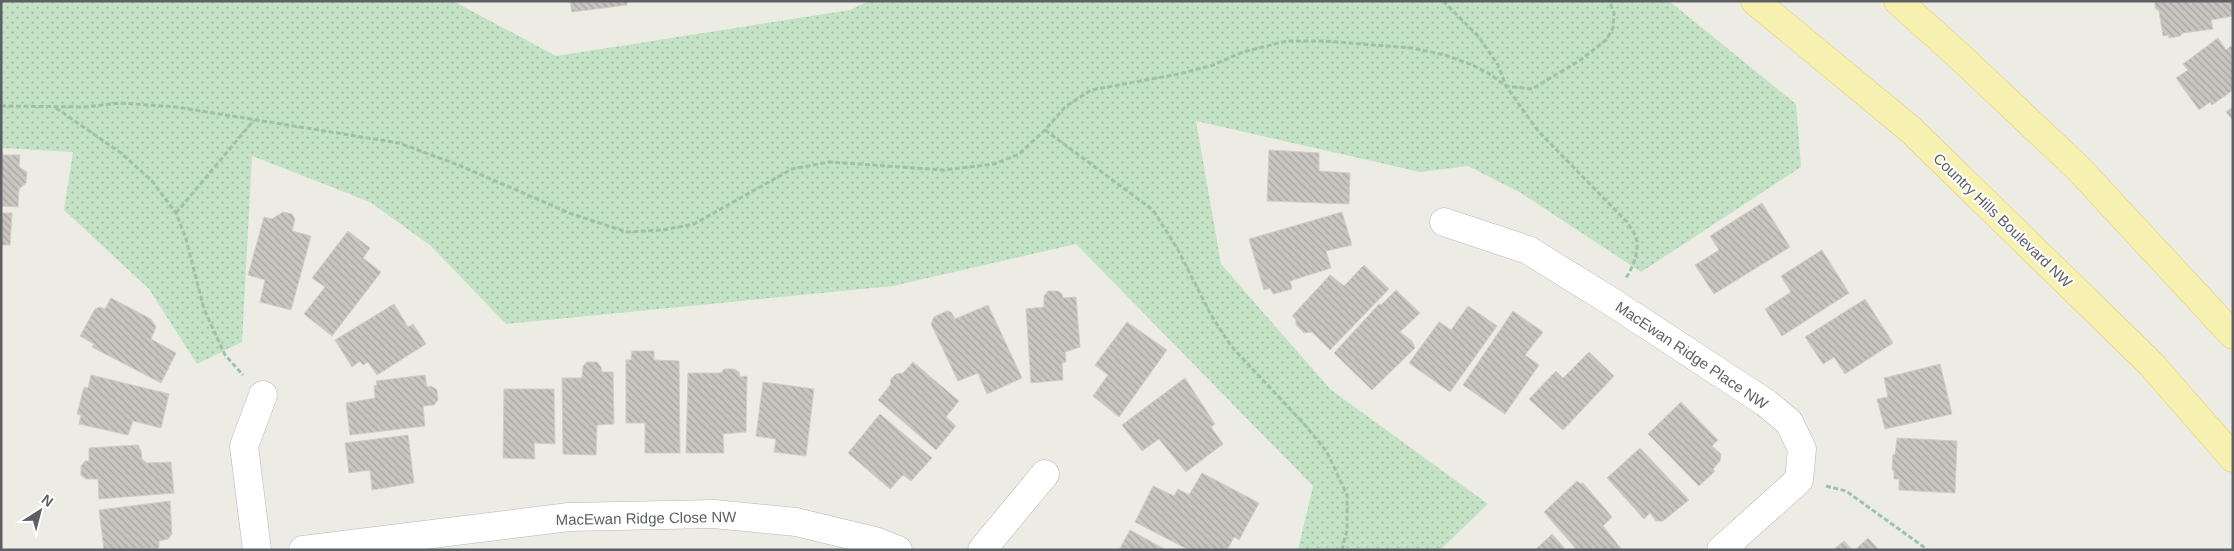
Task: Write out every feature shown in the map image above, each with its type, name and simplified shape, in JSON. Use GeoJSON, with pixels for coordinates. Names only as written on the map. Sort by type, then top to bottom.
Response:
{"type":"FeatureCollection","features":[{"type":"Feature","properties":{"kind":"main road","name":"Country Hills Boulevard NW"},"geometry":{"type":"LineString","coordinates":[[1755,1],[1910,130],[2151,364],[2233,458]]}},
{"type":"Feature","properties":{"kind":"main road"},"geometry":{"type":"LineString","coordinates":[[1898,1],[1956,52],[2078,168],[2233,335]]}},
{"type":"Feature","properties":{"kind":"street","name":"MacEwan Ridge Place NW"},"geometry":{"type":"LineString","coordinates":[[1444,222],[1528,250],[1766,402],[1789,422],[1802,449],[1799,480]]}},
{"type":"Feature","properties":{"kind":"street"},"geometry":{"type":"LineString","coordinates":[[257,550],[244,446],[263,395]]}},
{"type":"Feature","properties":{"kind":"street"},"geometry":{"type":"LineString","coordinates":[[982,550],[1044,474]]}},
{"type":"Feature","properties":{"kind":"street"},"geometry":{"type":"LineString","coordinates":[[1721,550],[1799,480]]}},
{"type":"Feature","properties":{"kind":"street","name":"MacEwan Ridge Close NW"},"geometry":{"type":"LineString","coordinates":[[302,550],[569,517],[714,514],[796,522],[875,541],[898,550]]}},
{"type":"Feature","properties":{"kind":"path"},"geometry":{"type":"LineString","coordinates":[[1442,1],[1478,36],[1498,65],[1506,86],[1538,131],[1627,222],[1636,237],[1636,254],[1631,271],[1612,302]]}},
{"type":"Feature","properties":{"kind":"path"},"geometry":{"type":"LineString","coordinates":[[1,106],[55,107],[120,103],[176,107],[399,143],[461,166],[569,212],[627,232],[664,230],[694,224],[792,169],[829,162],[944,170],[994,164],[1019,154],[1045,130],[1065,107],[1092,90],[1213,66],[1243,52],[1287,41],[1324,41],[1420,50],[1445,55],[1472,65],[1488,73],[1506,86],[1532,89],[1579,62],[1606,40],[1613,28],[1614,13],[1609,1]]}},
{"type":"Feature","properties":{"kind":"path"},"geometry":{"type":"LineString","coordinates":[[55,107],[121,153],[152,181],[176,213],[186,239],[204,309],[225,355],[263,395]]}},
{"type":"Feature","properties":{"kind":"path"},"geometry":{"type":"LineString","coordinates":[[176,213],[254,120]]}},
{"type":"Feature","properties":{"kind":"path"},"geometry":{"type":"LineString","coordinates":[[1045,130],[1153,210],[1177,248],[1211,315],[1231,346],[1305,424],[1328,452],[1348,495],[1347,530],[1342,550]]}},
{"type":"Feature","properties":{"kind":"path"},"geometry":{"type":"LineString","coordinates":[[1799,480],[1846,491],[1928,550]]}},
{"type":"Feature","properties":{"kind":"green space"},"geometry":{"type":"Polygon","coordinates":[[[1,1],[453,1],[556,56],[850,10],[869,1],[1669,1],[1796,104],[1801,167],[1641,272],[1521,193],[1468,166],[1420,172],[1196,121],[1221,264],[1330,389],[1488,504],[1440,550],[1298,550],[1313,486],[1076,244],[893,286],[506,324],[431,246],[370,202],[252,156],[242,342],[197,364],[149,289],[64,210],[73,152],[1,148],[1,1]]]}},
{"type":"Feature","properties":{"kind":"building"},"geometry":{"type":"Polygon","coordinates":[[[570,1],[630,1],[627,2],[627,5],[572,12],[570,1]]]}},
{"type":"Feature","properties":{"kind":"building"},"geometry":{"type":"Polygon","coordinates":[[[2155,1],[2233,1],[2233,16],[2211,20],[2213,29],[2183,33],[2180,36],[2169,38],[2168,35],[2163,36],[2159,11],[2155,8],[2155,1]]]}},
{"type":"Feature","properties":{"kind":"building"},"geometry":{"type":"Polygon","coordinates":[[[2218,38],[2226,50],[2231,46],[2233,48],[2233,90],[2212,105],[2210,102],[2199,110],[2176,78],[2188,70],[2183,64],[2218,38]]]}},
{"type":"Feature","properties":{"kind":"building"},"geometry":{"type":"Polygon","coordinates":[[[2233,107],[2233,120],[2226,112],[2233,107]]]}},
{"type":"Feature","properties":{"kind":"building"},"geometry":{"type":"Polygon","coordinates":[[[1269,150],[1319,153],[1319,171],[1350,173],[1349,204],[1267,201],[1269,150]]]}},
{"type":"Feature","properties":{"kind":"building"},"geometry":{"type":"Polygon","coordinates":[[[1,152],[3,152],[3,155],[20,155],[19,167],[27,172],[26,183],[19,189],[18,207],[1,206],[1,152]]]}},
{"type":"Feature","properties":{"kind":"building"},"geometry":{"type":"Polygon","coordinates":[[[1762,203],[1790,247],[1714,294],[1695,265],[1719,250],[1710,236],[1762,203]]]}},
{"type":"Feature","properties":{"kind":"building"},"geometry":{"type":"Polygon","coordinates":[[[283,212],[292,214],[295,219],[292,231],[311,236],[291,310],[260,302],[265,280],[248,275],[264,217],[272,219],[283,212]]]}},
{"type":"Feature","properties":{"kind":"building"},"geometry":{"type":"Polygon","coordinates":[[[1342,212],[1352,245],[1326,251],[1331,268],[1290,281],[1292,289],[1273,294],[1270,288],[1264,290],[1249,239],[1342,212]]]}},
{"type":"Feature","properties":{"kind":"building"},"geometry":{"type":"Polygon","coordinates":[[[1,213],[12,213],[10,245],[1,245],[1,213]]]}},
{"type":"Feature","properties":{"kind":"building"},"geometry":{"type":"Polygon","coordinates":[[[348,231],[370,248],[363,258],[381,272],[332,336],[304,314],[325,287],[312,278],[348,231]]]}},
{"type":"Feature","properties":{"kind":"building"},"geometry":{"type":"Polygon","coordinates":[[[1822,250],[1849,293],[1782,336],[1765,309],[1791,292],[1781,276],[1822,250]]]}},
{"type":"Feature","properties":{"kind":"building"},"geometry":{"type":"Polygon","coordinates":[[[1364,265],[1389,289],[1330,350],[1312,332],[1304,333],[1296,325],[1296,320],[1292,316],[1330,275],[1344,286],[1364,265]]]}},
{"type":"Feature","properties":{"kind":"building"},"geometry":{"type":"Polygon","coordinates":[[[1396,290],[1420,313],[1400,332],[1412,341],[1415,348],[1372,390],[1334,353],[1379,304],[1381,305],[1396,290]]]}},
{"type":"Feature","properties":{"kind":"building"},"geometry":{"type":"Polygon","coordinates":[[[1048,291],[1058,291],[1062,294],[1063,298],[1076,297],[1080,347],[1065,352],[1066,362],[1062,363],[1063,380],[1031,383],[1026,309],[1044,307],[1044,296],[1048,291]]]}},
{"type":"Feature","properties":{"kind":"building"},"geometry":{"type":"Polygon","coordinates":[[[111,298],[151,319],[156,327],[151,339],[176,353],[161,383],[92,347],[94,344],[80,336],[95,309],[100,307],[105,309],[111,298]]]}},
{"type":"Feature","properties":{"kind":"building"},"geometry":{"type":"Polygon","coordinates":[[[1865,299],[1893,343],[1845,374],[1834,357],[1823,364],[1805,337],[1865,299]]]}},
{"type":"Feature","properties":{"kind":"building"},"geometry":{"type":"Polygon","coordinates":[[[394,304],[408,327],[413,324],[426,344],[377,375],[368,362],[363,365],[360,361],[352,367],[335,340],[394,304]]]}},
{"type":"Feature","properties":{"kind":"building"},"geometry":{"type":"Polygon","coordinates":[[[988,305],[1022,378],[987,394],[978,373],[958,381],[931,324],[934,317],[947,311],[951,312],[955,319],[988,305]]]}},
{"type":"Feature","properties":{"kind":"building"},"geometry":{"type":"Polygon","coordinates":[[[1468,306],[1497,326],[1450,392],[1409,363],[1439,322],[1451,330],[1468,306]]]}},
{"type":"Feature","properties":{"kind":"building"},"geometry":{"type":"Polygon","coordinates":[[[1513,311],[1543,332],[1525,355],[1539,365],[1505,414],[1463,385],[1513,311]]]}},
{"type":"Feature","properties":{"kind":"building"},"geometry":{"type":"Polygon","coordinates":[[[1127,322],[1167,350],[1119,417],[1093,396],[1108,375],[1095,365],[1127,322]]]}},
{"type":"Feature","properties":{"kind":"building"},"geometry":{"type":"Polygon","coordinates":[[[632,351],[654,351],[654,360],[679,361],[680,453],[645,453],[645,423],[626,423],[626,360],[631,360],[632,351]]]}},
{"type":"Feature","properties":{"kind":"building"},"geometry":{"type":"Polygon","coordinates":[[[1589,352],[1614,376],[1563,430],[1529,399],[1556,371],[1563,378],[1589,352]]]}},
{"type":"Feature","properties":{"kind":"building"},"geometry":{"type":"Polygon","coordinates":[[[587,362],[597,362],[602,372],[613,372],[614,424],[597,425],[596,455],[563,454],[562,378],[582,378],[583,366],[587,362]]]}},
{"type":"Feature","properties":{"kind":"building"},"geometry":{"type":"Polygon","coordinates":[[[913,362],[959,401],[946,417],[956,426],[936,450],[878,400],[891,384],[890,380],[896,374],[903,373],[913,362]]]}},
{"type":"Feature","properties":{"kind":"building"},"geometry":{"type":"Polygon","coordinates":[[[1940,364],[1952,414],[1885,429],[1877,399],[1888,397],[1884,378],[1940,364]]]}},
{"type":"Feature","properties":{"kind":"building"},"geometry":{"type":"Polygon","coordinates":[[[724,369],[734,369],[739,372],[740,377],[747,376],[746,432],[723,434],[724,453],[686,453],[688,373],[721,373],[724,369]]]}},
{"type":"Feature","properties":{"kind":"building"},"geometry":{"type":"Polygon","coordinates":[[[91,375],[169,394],[161,428],[133,421],[128,435],[79,424],[81,415],[77,414],[84,387],[88,388],[91,375]]]}},
{"type":"Feature","properties":{"kind":"building"},"geometry":{"type":"Polygon","coordinates":[[[425,375],[427,387],[431,386],[437,390],[438,400],[434,405],[423,406],[425,426],[350,435],[346,403],[375,398],[374,386],[377,385],[376,381],[425,375]]]}},
{"type":"Feature","properties":{"kind":"building"},"geometry":{"type":"Polygon","coordinates":[[[1185,378],[1215,424],[1211,427],[1223,444],[1186,472],[1159,439],[1142,451],[1122,425],[1185,378]]]}},
{"type":"Feature","properties":{"kind":"building"},"geometry":{"type":"Polygon","coordinates":[[[763,382],[814,389],[806,456],[774,452],[776,439],[756,436],[763,382]]]}},
{"type":"Feature","properties":{"kind":"building"},"geometry":{"type":"Polygon","coordinates":[[[504,389],[554,389],[555,444],[534,443],[535,459],[503,458],[504,389]]]}},
{"type":"Feature","properties":{"kind":"building"},"geometry":{"type":"Polygon","coordinates":[[[1681,402],[1718,440],[1712,446],[1721,454],[1720,461],[1713,469],[1715,471],[1699,486],[1648,434],[1681,402]]]}},
{"type":"Feature","properties":{"kind":"building"},"geometry":{"type":"Polygon","coordinates":[[[880,414],[932,458],[911,481],[903,475],[890,489],[848,453],[880,414]]]}},
{"type":"Feature","properties":{"kind":"building"},"geometry":{"type":"Polygon","coordinates":[[[408,435],[414,483],[372,490],[370,470],[349,473],[345,443],[408,435]]]}},
{"type":"Feature","properties":{"kind":"building"},"geometry":{"type":"Polygon","coordinates":[[[1897,438],[1957,441],[1955,493],[1899,490],[1899,479],[1894,479],[1894,470],[1892,470],[1897,438]]]}},
{"type":"Feature","properties":{"kind":"building"},"geometry":{"type":"Polygon","coordinates":[[[138,445],[142,459],[147,463],[171,462],[174,493],[99,499],[98,479],[86,479],[81,475],[81,466],[85,461],[89,461],[89,448],[138,445]]]}},
{"type":"Feature","properties":{"kind":"building"},"geometry":{"type":"Polygon","coordinates":[[[1640,448],[1689,500],[1663,521],[1656,521],[1650,513],[1644,519],[1607,478],[1640,448]]]}},
{"type":"Feature","properties":{"kind":"building"},"geometry":{"type":"Polygon","coordinates":[[[1202,473],[1259,503],[1239,540],[1234,537],[1227,550],[1189,550],[1135,522],[1153,486],[1174,496],[1178,489],[1189,495],[1202,473]]]}},
{"type":"Feature","properties":{"kind":"building"},"geometry":{"type":"Polygon","coordinates":[[[1577,481],[1581,484],[1583,483],[1612,517],[1603,526],[1622,550],[1577,550],[1544,512],[1577,481]]]}},
{"type":"Feature","properties":{"kind":"building"},"geometry":{"type":"Polygon","coordinates":[[[170,501],[172,534],[168,539],[159,541],[159,548],[104,550],[99,510],[170,501]]]}},
{"type":"Feature","properties":{"kind":"building"},"geometry":{"type":"Polygon","coordinates":[[[1130,530],[1166,550],[1119,550],[1130,530]]]}},
{"type":"Feature","properties":{"kind":"building"},"geometry":{"type":"Polygon","coordinates":[[[1552,534],[1566,550],[1535,550],[1552,534]]]}},
{"type":"Feature","properties":{"kind":"building"},"geometry":{"type":"Polygon","coordinates":[[[1868,538],[1879,550],[1855,550],[1868,538]]]}},
{"type":"Feature","properties":{"kind":"building"},"geometry":{"type":"Polygon","coordinates":[[[1844,541],[1852,550],[1833,550],[1844,541]]]}}]}
